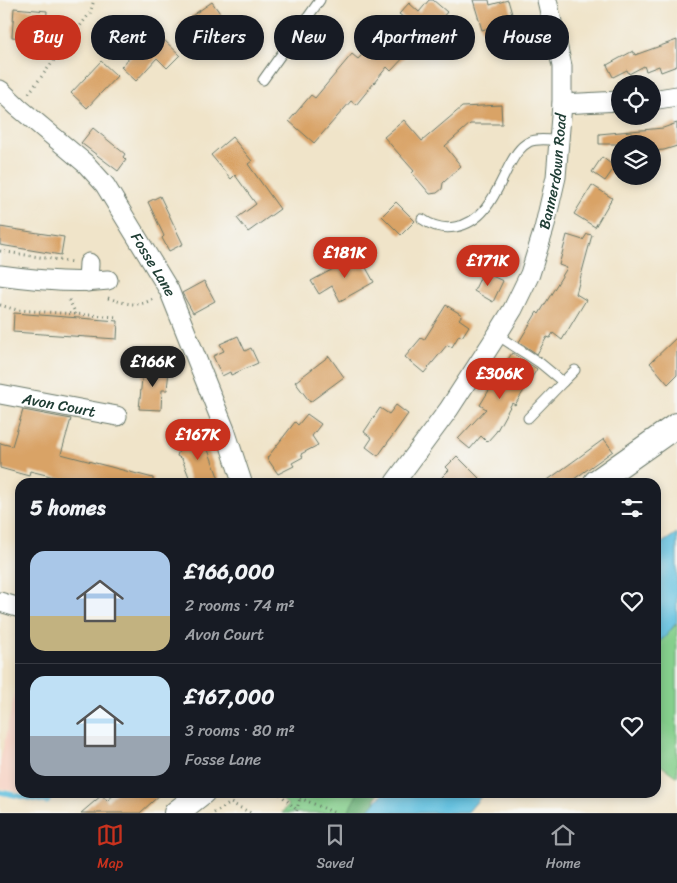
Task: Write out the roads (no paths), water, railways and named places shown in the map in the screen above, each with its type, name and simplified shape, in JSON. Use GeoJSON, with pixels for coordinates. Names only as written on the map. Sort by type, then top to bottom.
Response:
{"type":"FeatureCollection","features":[{"type":"Feature","properties":{"kind":"street","name":"Bannerdown Road"},"geometry":{"type":"LineString","coordinates":[[398,478],[448,409],[497,335],[530,274],[544,229],[556,177],[560,141],[562,66],[547,0]]}},
{"type":"Feature","properties":{"kind":"street","name":"Fosse Lane"},"geometry":{"type":"LineString","coordinates":[[0,90],[80,158],[105,185],[169,290],[225,430],[241,478]]}},
{"type":"Feature","properties":{"kind":"street"},"geometry":{"type":"LineString","coordinates":[[661,99],[677,96]]}},
{"type":"Feature","properties":{"kind":"street"},"geometry":{"type":"LineString","coordinates":[[562,104],[611,101]]}},
{"type":"Feature","properties":{"kind":"street"},"geometry":{"type":"LineString","coordinates":[[0,275],[38,281],[96,281],[80,262]]}},
{"type":"Feature","properties":{"kind":"street","name":"Avon Court"},"geometry":{"type":"LineString","coordinates":[[0,394],[117,416]]}},
{"type":"Feature","properties":{"kind":"street"},"geometry":{"type":"LineString","coordinates":[[602,478],[677,425]]}},
{"type":"Feature","properties":{"kind":"street"},"geometry":{"type":"LineString","coordinates":[[614,478],[649,445]]}},
{"type":"Feature","properties":{"kind":"street"},"geometry":{"type":"LineString","coordinates":[[0,602],[15,606]]}},
{"type":"Feature","properties":{"kind":"lane"},"geometry":{"type":"LineString","coordinates":[[263,80],[320,0]]}},
{"type":"Feature","properties":{"kind":"lane"},"geometry":{"type":"LineString","coordinates":[[422,219],[437,227],[450,228],[472,222],[485,211],[513,158],[523,146],[534,141],[560,141]]}},
{"type":"Feature","properties":{"kind":"lane"},"geometry":{"type":"LineString","coordinates":[[497,335],[540,363],[563,382]]}},
{"type":"Feature","properties":{"kind":"lane"},"geometry":{"type":"LineString","coordinates":[[528,418],[575,370]]}},
{"type":"Feature","properties":{"kind":"water"},"geometry":{"type":"Polygon","coordinates":[[[677,533],[677,622],[661,640],[661,544],[677,533]]]}},
{"type":"Feature","properties":{"kind":"water"},"geometry":{"type":"Polygon","coordinates":[[[379,798],[480,798],[467,813],[366,813],[379,798]]]}},
{"type":"Feature","properties":{"kind":"waterway"},"geometry":{"type":"LineString","coordinates":[[0,792],[15,795]]}},
{"type":"Feature","properties":{"kind":"waterway"},"geometry":{"type":"LineString","coordinates":[[28,798],[47,802],[50,798]]}}]}
